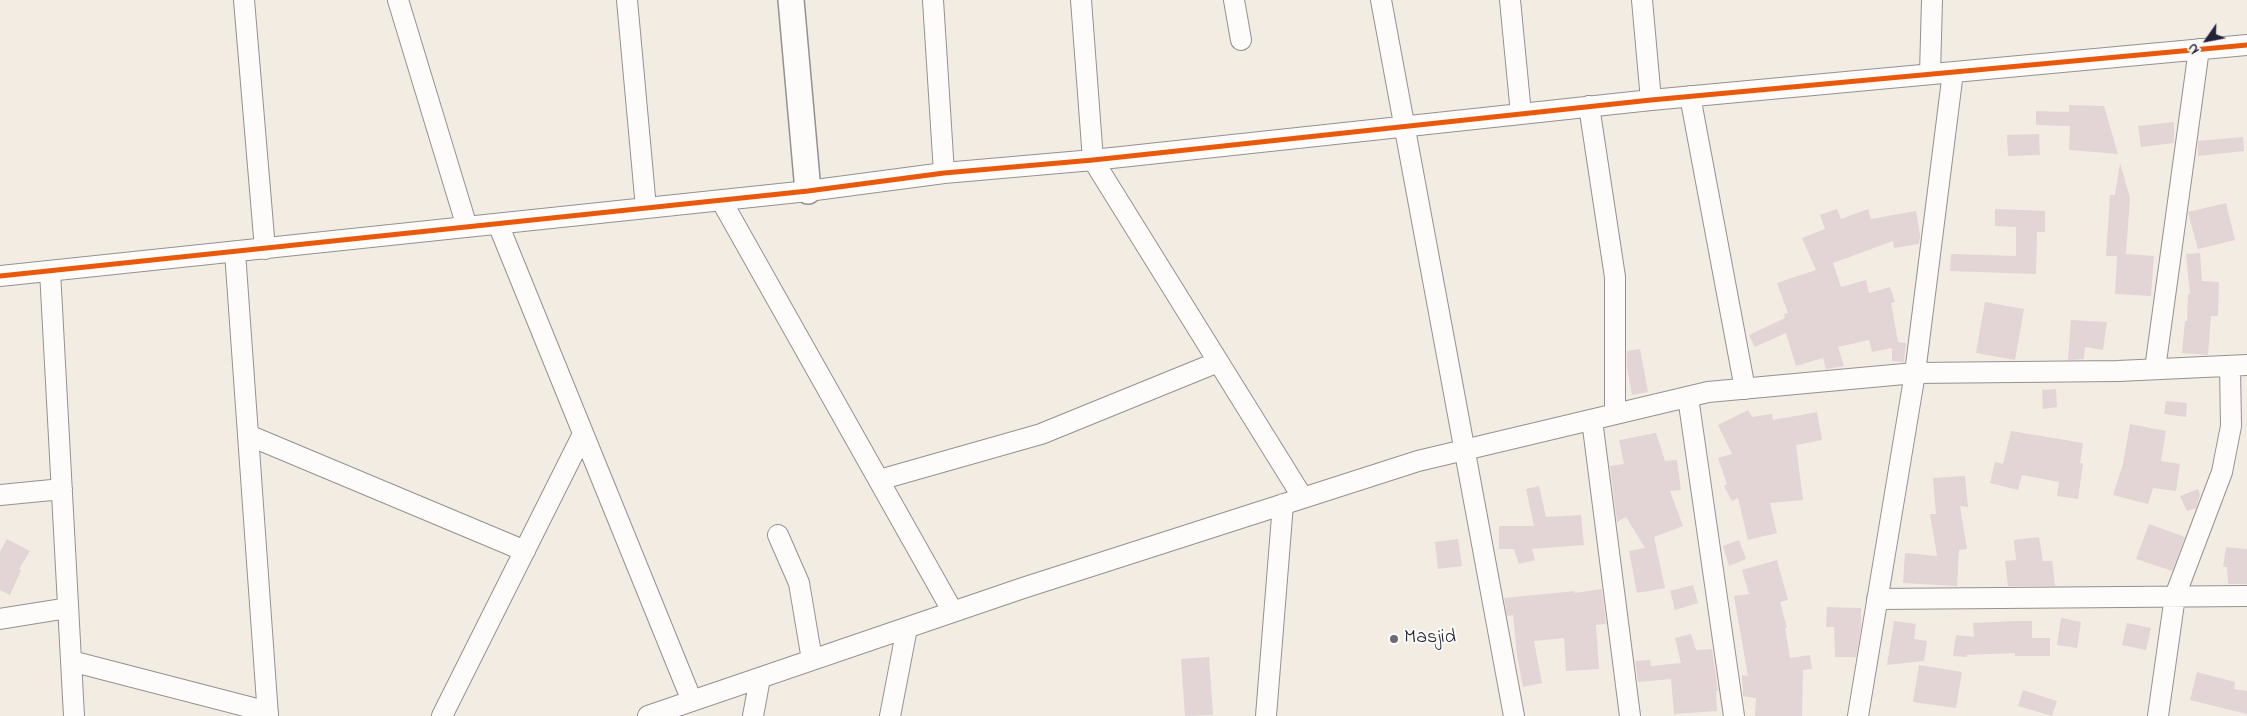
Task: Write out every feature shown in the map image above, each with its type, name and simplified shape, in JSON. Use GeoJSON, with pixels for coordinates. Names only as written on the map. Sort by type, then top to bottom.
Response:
{"type":"FeatureCollection","features":[{"type":"Feature","properties":{"kind":"street"},"geometry":{"type":"LineString","coordinates":[[244,0],[265,249]]}},
{"type":"Feature","properties":{"kind":"street"},"geometry":{"type":"LineString","coordinates":[[398,0],[467,227]]}},
{"type":"Feature","properties":{"kind":"street"},"geometry":{"type":"LineString","coordinates":[[627,0],[646,208]]}},
{"type":"Feature","properties":{"kind":"street"},"geometry":{"type":"LineString","coordinates":[[792,0],[808,191]]}},
{"type":"Feature","properties":{"kind":"street"},"geometry":{"type":"LineString","coordinates":[[933,0],[944,173]]}},
{"type":"Feature","properties":{"kind":"street"},"geometry":{"type":"LineString","coordinates":[[1081,0],[1093,160],[1303,498]]}},
{"type":"Feature","properties":{"kind":"street"},"geometry":{"type":"LineString","coordinates":[[1234,0],[1241,40]]}},
{"type":"Feature","properties":{"kind":"street"},"geometry":{"type":"LineString","coordinates":[[1382,0],[1514,716]]}},
{"type":"Feature","properties":{"kind":"street"},"geometry":{"type":"LineString","coordinates":[[1510,0],[1521,114]]}},
{"type":"Feature","properties":{"kind":"street"},"geometry":{"type":"LineString","coordinates":[[1642,0],[1652,100]]}},
{"type":"Feature","properties":{"kind":"street"},"geometry":{"type":"LineString","coordinates":[[1930,74],[1932,0]]}},
{"type":"Feature","properties":{"kind":"street"},"geometry":{"type":"LineString","coordinates":[[0,276],[808,191],[944,173],[1093,160],[1589,106],[2247,45]]}},
{"type":"Feature","properties":{"kind":"street"},"geometry":{"type":"LineString","coordinates":[[2155,370],[2199,49]]}},
{"type":"Feature","properties":{"kind":"street"},"geometry":{"type":"LineString","coordinates":[[1858,716],[1914,373],[1953,72]]}},
{"type":"Feature","properties":{"kind":"street"},"geometry":{"type":"LineString","coordinates":[[1690,96],[1745,389]]}},
{"type":"Feature","properties":{"kind":"street"},"geometry":{"type":"LineString","coordinates":[[1589,106],[1615,277],[1614,414]]}},
{"type":"Feature","properties":{"kind":"street"},"geometry":{"type":"LineString","coordinates":[[721,200],[953,612]]}},
{"type":"Feature","properties":{"kind":"street"},"geometry":{"type":"LineString","coordinates":[[498,224],[692,701]]}},
{"type":"Feature","properties":{"kind":"street"},"geometry":{"type":"LineString","coordinates":[[71,661],[268,714],[235,252]]}},
{"type":"Feature","properties":{"kind":"street"},"geometry":{"type":"LineString","coordinates":[[50,271],[74,716]]}},
{"type":"Feature","properties":{"kind":"street"},"geometry":{"type":"LineString","coordinates":[[879,480],[1041,434],[1218,362]]}},
{"type":"Feature","properties":{"kind":"street"},"geometry":{"type":"LineString","coordinates":[[648,716],[953,612],[1418,461],[1708,392],[1914,373],[2155,370],[2238,365],[2231,426],[2222,472],[2175,596],[2158,716]]}},
{"type":"Feature","properties":{"kind":"street"},"geometry":{"type":"LineString","coordinates":[[1688,397],[1734,716]]}},
{"type":"Feature","properties":{"kind":"street"},"geometry":{"type":"LineString","coordinates":[[1592,420],[1630,716]]}},
{"type":"Feature","properties":{"kind":"street"},"geometry":{"type":"LineString","coordinates":[[442,716],[583,434]]}},
{"type":"Feature","properties":{"kind":"street"},"geometry":{"type":"LineString","coordinates":[[248,435],[525,551]]}},
{"type":"Feature","properties":{"kind":"street"},"geometry":{"type":"LineString","coordinates":[[0,495],[62,489]]}},
{"type":"Feature","properties":{"kind":"street"},"geometry":{"type":"LineString","coordinates":[[1266,716],[1283,504]]}},
{"type":"Feature","properties":{"kind":"street"},"geometry":{"type":"LineString","coordinates":[[778,535],[799,583],[812,660]]}},
{"type":"Feature","properties":{"kind":"street"},"geometry":{"type":"LineString","coordinates":[[1877,599],[2247,596]]}},
{"type":"Feature","properties":{"kind":"street"},"geometry":{"type":"LineString","coordinates":[[0,619],[68,608]]}},
{"type":"Feature","properties":{"kind":"street"},"geometry":{"type":"LineString","coordinates":[[890,716],[906,628]]}},
{"type":"Feature","properties":{"kind":"street"},"geometry":{"type":"LineString","coordinates":[[753,716],[760,678]]}},
{"type":"Feature","properties":{"kind":"building"},"geometry":{"type":"Polygon","coordinates":[[[2069,105],[2104,106],[2118,154],[2069,150],[2070,126],[2036,125],[2036,111],[2069,112],[2069,105]]]}},
{"type":"Feature","properties":{"kind":"building"},"geometry":{"type":"Polygon","coordinates":[[[2174,122],[2174,143],[2141,147],[2138,126],[2174,122]]]}},
{"type":"Feature","properties":{"kind":"building"},"geometry":{"type":"Polygon","coordinates":[[[2039,134],[2040,155],[2008,156],[2007,135],[2039,134]]]}},
{"type":"Feature","properties":{"kind":"building"},"geometry":{"type":"Polygon","coordinates":[[[2243,137],[2244,151],[2198,156],[2198,141],[2243,137]]]}},
{"type":"Feature","properties":{"kind":"building"},"geometry":{"type":"Polygon","coordinates":[[[2120,163],[2130,198],[2126,254],[2154,256],[2151,296],[2115,294],[2117,256],[2106,256],[2110,195],[2115,195],[2120,163]]]}},
{"type":"Feature","properties":{"kind":"building"},"geometry":{"type":"Polygon","coordinates":[[[2226,203],[2235,240],[2198,249],[2188,212],[2226,203]]]}},
{"type":"Feature","properties":{"kind":"building"},"geometry":{"type":"Polygon","coordinates":[[[1837,209],[1841,219],[1868,209],[1871,219],[1916,211],[1920,235],[1919,244],[1894,248],[1893,241],[1833,263],[1841,287],[1866,280],[1869,293],[1890,287],[1895,302],[1891,303],[1898,342],[1906,343],[1904,362],[1892,361],[1892,348],[1872,352],[1869,340],[1838,347],[1844,366],[1826,369],[1823,358],[1796,366],[1786,333],[1755,347],[1749,335],[1785,318],[1784,314],[1788,313],[1777,283],[1816,270],[1802,238],[1825,229],[1820,215],[1837,209]]]}},
{"type":"Feature","properties":{"kind":"building"},"geometry":{"type":"Polygon","coordinates":[[[1995,209],[2045,211],[2045,232],[2037,232],[2036,274],[1950,271],[1951,254],[2016,256],[2016,227],[1995,226],[1995,209]]]}},
{"type":"Feature","properties":{"kind":"building"},"geometry":{"type":"Polygon","coordinates":[[[2200,253],[2202,281],[2219,282],[2218,316],[2211,316],[2208,355],[2182,353],[2185,321],[2187,321],[2188,294],[2190,294],[2186,254],[2200,253]]]}},
{"type":"Feature","properties":{"kind":"building"},"geometry":{"type":"Polygon","coordinates":[[[1985,302],[2024,309],[2015,360],[1976,353],[1985,302]]]}},
{"type":"Feature","properties":{"kind":"building"},"geometry":{"type":"Polygon","coordinates":[[[2071,320],[2107,322],[2103,350],[2085,347],[2084,359],[2068,360],[2071,320]]]}},
{"type":"Feature","properties":{"kind":"building"},"geometry":{"type":"Polygon","coordinates":[[[1640,349],[1648,392],[1632,395],[1627,367],[1627,351],[1640,349]]]}},
{"type":"Feature","properties":{"kind":"building"},"geometry":{"type":"Polygon","coordinates":[[[2056,389],[2057,407],[2043,409],[2042,390],[2056,389]]]}},
{"type":"Feature","properties":{"kind":"building"},"geometry":{"type":"Polygon","coordinates":[[[2166,401],[2187,403],[2186,417],[2164,414],[2166,401]]]}},
{"type":"Feature","properties":{"kind":"building"},"geometry":{"type":"Polygon","coordinates":[[[1748,410],[1752,417],[1772,414],[1773,420],[1817,412],[1822,440],[1796,445],[1803,500],[1770,503],[1777,533],[1748,540],[1738,498],[1732,501],[1724,486],[1727,484],[1718,458],[1732,454],[1718,425],[1748,410]]]}},
{"type":"Feature","properties":{"kind":"building"},"geometry":{"type":"Polygon","coordinates":[[[2130,424],[2166,431],[2161,461],[2180,464],[2176,491],[2153,488],[2148,504],[2113,495],[2123,464],[2130,424]]]}},
{"type":"Feature","properties":{"kind":"building"},"geometry":{"type":"Polygon","coordinates":[[[2011,431],[2083,443],[2080,463],[2083,464],[2078,499],[2057,496],[2059,482],[2022,475],[2018,490],[1990,483],[1995,462],[2003,464],[2011,431]]]}},
{"type":"Feature","properties":{"kind":"building"},"geometry":{"type":"Polygon","coordinates":[[[1656,433],[1665,461],[1677,460],[1681,490],[1670,491],[1683,526],[1654,537],[1665,588],[1637,593],[1629,551],[1645,548],[1626,517],[1617,522],[1610,466],[1624,464],[1619,440],[1656,433]]]}},
{"type":"Feature","properties":{"kind":"building"},"geometry":{"type":"Polygon","coordinates":[[[1965,476],[1968,507],[1960,506],[1967,549],[1959,550],[1957,586],[1903,583],[1905,553],[1937,556],[1930,514],[1936,514],[1933,478],[1965,476]]]}},
{"type":"Feature","properties":{"kind":"building"},"geometry":{"type":"Polygon","coordinates":[[[1539,486],[1546,517],[1581,515],[1584,545],[1532,549],[1535,560],[1519,564],[1514,549],[1499,549],[1499,526],[1534,526],[1526,489],[1539,486]]]}},
{"type":"Feature","properties":{"kind":"building"},"geometry":{"type":"Polygon","coordinates":[[[2198,489],[2200,495],[2196,508],[2187,511],[2180,496],[2198,489]]]}},
{"type":"Feature","properties":{"kind":"building"},"geometry":{"type":"Polygon","coordinates":[[[2149,524],[2185,537],[2172,571],[2136,559],[2149,524]]]}},
{"type":"Feature","properties":{"kind":"building"},"geometry":{"type":"Polygon","coordinates":[[[2039,537],[2043,561],[2052,561],[2055,586],[2008,586],[2005,561],[2016,560],[2014,540],[2039,537]]]}},
{"type":"Feature","properties":{"kind":"building"},"geometry":{"type":"Polygon","coordinates":[[[7,539],[30,551],[19,569],[21,570],[10,595],[0,590],[0,552],[7,539]]]}},
{"type":"Feature","properties":{"kind":"building"},"geometry":{"type":"Polygon","coordinates":[[[1458,539],[1462,566],[1438,569],[1435,542],[1458,539]]]}},
{"type":"Feature","properties":{"kind":"building"},"geometry":{"type":"Polygon","coordinates":[[[1739,540],[1746,559],[1729,566],[1723,546],[1739,540]]]}},
{"type":"Feature","properties":{"kind":"building"},"geometry":{"type":"Polygon","coordinates":[[[2226,547],[2247,549],[2247,584],[2228,584],[2227,567],[2223,567],[2226,547]]]}},
{"type":"Feature","properties":{"kind":"building"},"geometry":{"type":"Polygon","coordinates":[[[1777,560],[1788,600],[1780,602],[1787,628],[1785,628],[1790,658],[1810,655],[1812,669],[1803,670],[1802,716],[1755,716],[1756,698],[1743,696],[1742,675],[1748,676],[1734,596],[1749,594],[1742,570],[1777,560]]]}},
{"type":"Feature","properties":{"kind":"building"},"geometry":{"type":"Polygon","coordinates":[[[1693,585],[1698,603],[1675,610],[1670,591],[1693,585]]]}},
{"type":"Feature","properties":{"kind":"building"},"geometry":{"type":"Polygon","coordinates":[[[1602,589],[1606,624],[1596,625],[1599,669],[1566,671],[1564,638],[1534,641],[1542,683],[1523,687],[1517,655],[1513,615],[1507,616],[1504,598],[1575,591],[1575,593],[1602,589]]]}},
{"type":"Feature","properties":{"kind":"building"},"geometry":{"type":"Polygon","coordinates":[[[1827,607],[1861,608],[1861,628],[1856,657],[1835,657],[1834,627],[1826,627],[1827,607]]]}},
{"type":"Feature","properties":{"kind":"building"},"geometry":{"type":"Polygon","coordinates":[[[2061,618],[2081,622],[2077,648],[2057,645],[2061,618]]]}},
{"type":"Feature","properties":{"kind":"building"},"geometry":{"type":"Polygon","coordinates":[[[1894,621],[1916,624],[1914,639],[1927,641],[1924,661],[1887,665],[1894,621]]]}},
{"type":"Feature","properties":{"kind":"building"},"geometry":{"type":"Polygon","coordinates":[[[2032,621],[2032,638],[2050,638],[2050,656],[2015,656],[2015,653],[1967,655],[1967,657],[1953,656],[1956,635],[1974,637],[1973,623],[2032,621]]]}},
{"type":"Feature","properties":{"kind":"building"},"geometry":{"type":"Polygon","coordinates":[[[2127,623],[2151,628],[2146,650],[2122,645],[2127,623]]]}},
{"type":"Feature","properties":{"kind":"building"},"geometry":{"type":"Polygon","coordinates":[[[1691,634],[1696,650],[1712,649],[1718,691],[1716,691],[1717,711],[1674,714],[1671,679],[1638,682],[1635,661],[1650,660],[1651,666],[1681,663],[1675,638],[1691,634]]]}},
{"type":"Feature","properties":{"kind":"building"},"geometry":{"type":"Polygon","coordinates":[[[1209,657],[1213,715],[1185,716],[1181,659],[1209,657]]]}},
{"type":"Feature","properties":{"kind":"building"},"geometry":{"type":"Polygon","coordinates":[[[1919,665],[1962,672],[1956,708],[1913,702],[1919,665]]]}},
{"type":"Feature","properties":{"kind":"building"},"geometry":{"type":"Polygon","coordinates":[[[2197,672],[2235,682],[2234,689],[2247,691],[2247,714],[2190,700],[2197,672]]]}},
{"type":"Feature","properties":{"kind":"building"},"geometry":{"type":"Polygon","coordinates":[[[2023,690],[2057,701],[2052,716],[2018,706],[2023,690]]]}},
{"type":"Feature","properties":{"kind":"cycle path"},"geometry":{"type":"LineString","coordinates":[[0,276],[808,191],[944,173],[1093,160],[1651,100],[2247,45]]}},
{"type":"Feature","properties":{"kind":"place","name":"Masjid"},"geometry":{"type":"Point","coordinates":[1394,639]}}]}
